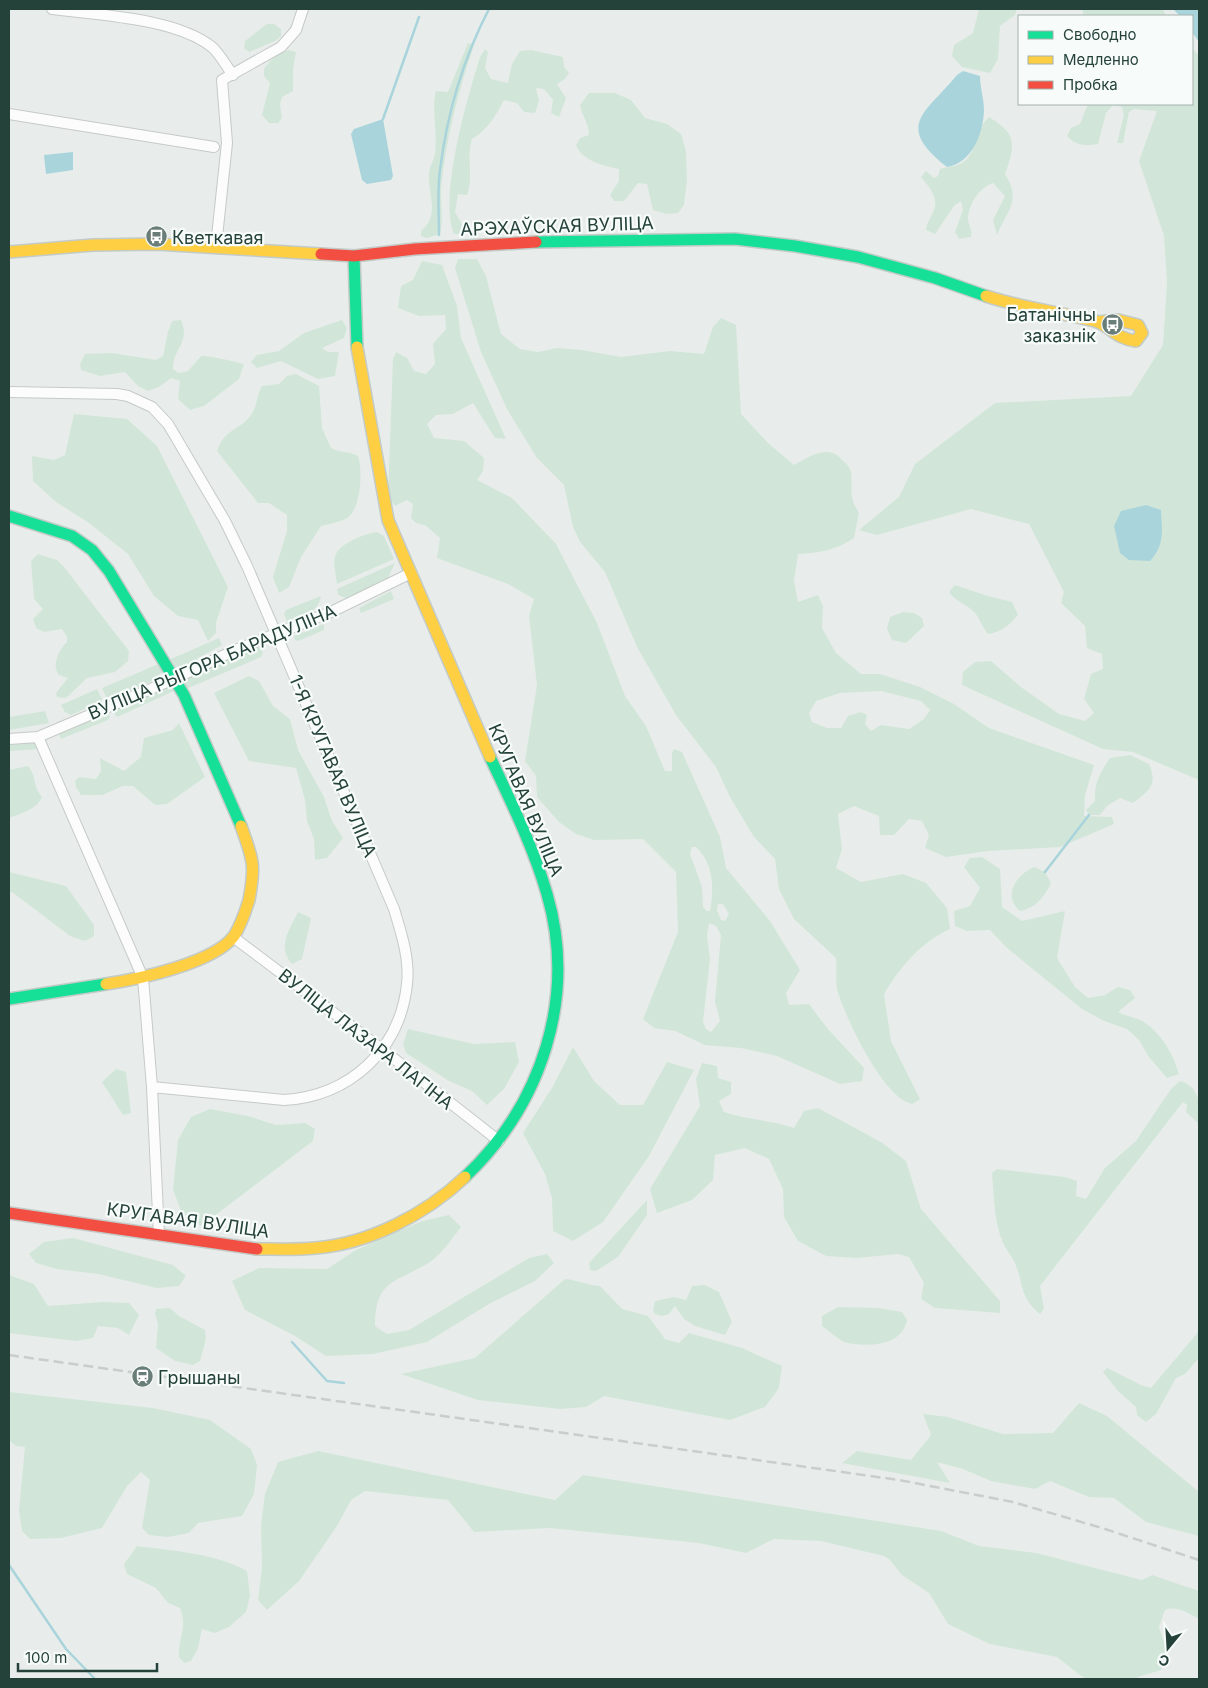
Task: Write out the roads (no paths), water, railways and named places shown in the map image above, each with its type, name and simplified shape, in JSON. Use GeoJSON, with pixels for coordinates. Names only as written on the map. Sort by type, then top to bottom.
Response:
{"type":"FeatureCollection","features":[{"type":"Feature","properties":{"kind":"street"},"geometry":{"type":"LineString","coordinates":[[52,9],[171,27],[193,35],[213,48],[233,75]]}},
{"type":"Feature","properties":{"kind":"street"},"geometry":{"type":"LineString","coordinates":[[216,246],[227,143],[222,80],[281,47],[296,30],[303,9]]}},
{"type":"Feature","properties":{"kind":"street"},"geometry":{"type":"LineString","coordinates":[[9,114],[214,147]]}},
{"type":"Feature","properties":{"kind":"street","name":"АРЭХАЎСКАЯ ВУЛІЦА"},"geometry":{"type":"LineString","coordinates":[[9,252],[134,244],[216,246],[354,256],[415,249],[488,244],[735,239],[858,257],[935,278],[1011,304],[1098,322]]}},
{"type":"Feature","properties":{"kind":"street","name":"КРУГАВАЯ ВУЛІЦА"},"geometry":{"type":"LineString","coordinates":[[9,1214],[252,1249],[316,1248],[362,1239],[397,1223],[432,1203],[462,1180],[509,1128],[536,1078],[552,1025],[557,998],[556,939],[547,894],[523,827],[477,729],[388,520],[357,350],[354,256]]}},
{"type":"Feature","properties":{"kind":"street","name":"1-Я КРУГАВАЯ ВУЛІЦА"},"geometry":{"type":"LineString","coordinates":[[9,392],[117,394],[128,396],[152,407],[168,424],[225,521],[276,633],[390,899],[400,928],[406,958],[408,984],[401,1012],[383,1050],[368,1066],[348,1081],[323,1094],[304,1099],[265,1100],[152,1086]]}},
{"type":"Feature","properties":{"kind":"street"},"geometry":{"type":"LineString","coordinates":[[9,516],[72,536],[92,550],[109,571],[184,695],[241,826],[252,864],[250,891],[245,914],[233,937],[202,958],[142,978],[9,1000]]}},
{"type":"Feature","properties":{"kind":"street","name":"ВУЛІЦА РЫГОРА БАРАДУЛІНА"},"geometry":{"type":"LineString","coordinates":[[9,739],[38,737],[276,633],[331,612],[411,573]]}},
{"type":"Feature","properties":{"kind":"street"},"geometry":{"type":"LineString","coordinates":[[38,737],[142,978],[152,1086],[159,1235]]}},
{"type":"Feature","properties":{"kind":"street","name":"ВУЛІЦА ЛАЗАРА ЛАГІНА"},"geometry":{"type":"LineString","coordinates":[[233,937],[383,1050],[499,1141]]}},
{"type":"Feature","properties":{"kind":"water"},"geometry":{"type":"Polygon","coordinates":[[[1173,9],[1199,9],[1199,42],[1193,33],[1193,15],[1179,15],[1173,9]]]}},
{"type":"Feature","properties":{"kind":"water"},"geometry":{"type":"Polygon","coordinates":[[[963,71],[980,76],[984,107],[983,120],[978,138],[969,154],[963,160],[947,167],[931,153],[918,130],[920,120],[926,110],[957,75],[963,71]]]}},
{"type":"Feature","properties":{"kind":"water"},"geometry":{"type":"Polygon","coordinates":[[[383,119],[393,176],[391,180],[367,184],[362,180],[351,134],[354,129],[383,119]]]}},
{"type":"Feature","properties":{"kind":"water"},"geometry":{"type":"Polygon","coordinates":[[[73,152],[73,170],[46,174],[44,155],[73,152]]]}},
{"type":"Feature","properties":{"kind":"water"},"geometry":{"type":"Polygon","coordinates":[[[1146,505],[1161,510],[1162,537],[1155,555],[1150,561],[1129,560],[1120,553],[1114,526],[1121,511],[1146,505]]]}},
{"type":"Feature","properties":{"kind":"waterway"},"geometry":{"type":"LineString","coordinates":[[439,235],[439,178],[447,128],[457,87],[471,47],[489,9]]}},
{"type":"Feature","properties":{"kind":"waterway"},"geometry":{"type":"LineString","coordinates":[[383,119],[419,17]]}},
{"type":"Feature","properties":{"kind":"waterway"},"geometry":{"type":"LineString","coordinates":[[1045,872],[1089,815]]}},
{"type":"Feature","properties":{"kind":"waterway"},"geometry":{"type":"LineString","coordinates":[[292,1342],[327,1381],[344,1383]]}},
{"type":"Feature","properties":{"kind":"waterway"},"geometry":{"type":"LineString","coordinates":[[9,1565],[66,1649],[95,1679]]}},
{"type":"Feature","properties":{"kind":"railway"},"geometry":{"type":"LineString","coordinates":[[9,1355],[899,1480],[1013,1502],[1102,1528],[1199,1560]]}},
{"type":"Feature","properties":{"kind":"place","name":"Кветкавая"},"geometry":{"type":"Point","coordinates":[156,237]}},
{"type":"Feature","properties":{"kind":"place","name":"Батанічны заказнік"},"geometry":{"type":"Point","coordinates":[1112,324]}},
{"type":"Feature","properties":{"kind":"place","name":"Грышаны"},"geometry":{"type":"Point","coordinates":[142,1377]}}]}
